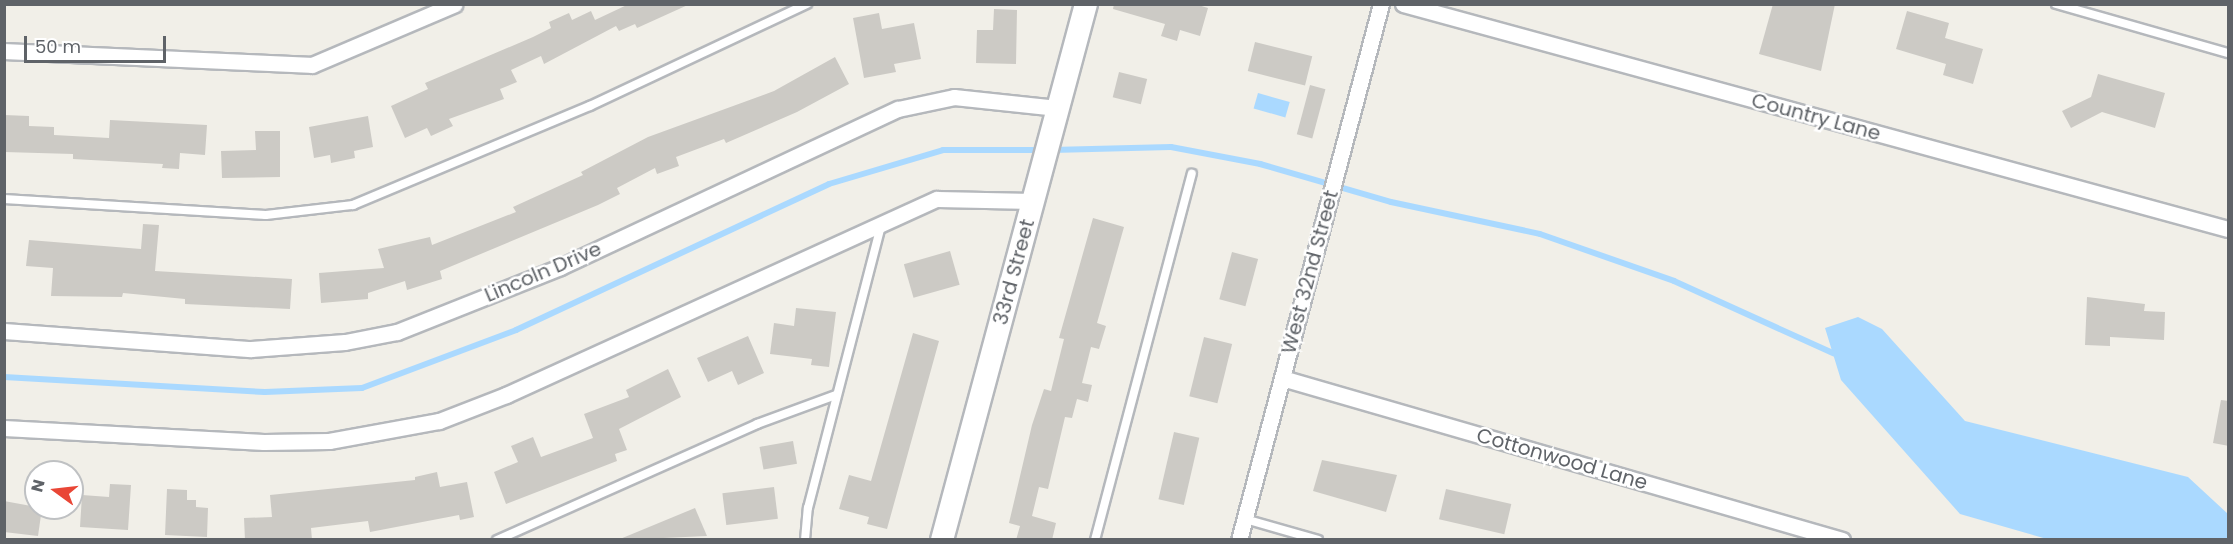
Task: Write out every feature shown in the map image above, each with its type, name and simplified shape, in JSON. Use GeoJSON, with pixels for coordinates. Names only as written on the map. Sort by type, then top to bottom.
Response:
{"type":"FeatureCollection","features":[{"type":"Feature","properties":{"kind":"street"},"geometry":{"type":"LineString","coordinates":[[4,51],[312,65],[455,4]]}},
{"type":"Feature","properties":{"kind":"street","name":"West 32nd Street"},"geometry":{"type":"LineString","coordinates":[[1239,540],[1381,4]]}},
{"type":"Feature","properties":{"kind":"street","name":"Country Lane"},"geometry":{"type":"LineString","coordinates":[[1403,4],[2229,229]]}},
{"type":"Feature","properties":{"kind":"street","name":"33rd Street"},"geometry":{"type":"LineString","coordinates":[[942,540],[1085,5]]}},
{"type":"Feature","properties":{"kind":"street","name":"Lincoln Drive"},"geometry":{"type":"LineString","coordinates":[[4,332],[251,349],[345,342],[397,332],[560,267],[898,109],[954,97],[1055,118]]}},
{"type":"Feature","properties":{"kind":"street"},"geometry":{"type":"LineString","coordinates":[[4,428],[264,442],[329,441],[439,421],[506,395],[937,199],[1033,201]]}},
{"type":"Feature","properties":{"kind":"street","name":"Cottonwood Lane"},"geometry":{"type":"LineString","coordinates":[[1282,378],[1842,540]]}},
{"type":"Feature","properties":{"kind":"lane"},"geometry":{"type":"LineString","coordinates":[[4,199],[266,215],[352,205],[590,106],[807,4]]}},
{"type":"Feature","properties":{"kind":"lane"},"geometry":{"type":"LineString","coordinates":[[2056,4],[2229,53]]}},
{"type":"Feature","properties":{"kind":"lane"},"geometry":{"type":"LineString","coordinates":[[1095,540],[1192,174]]}},
{"type":"Feature","properties":{"kind":"lane"},"geometry":{"type":"LineString","coordinates":[[805,540],[836,395],[881,225]]}},
{"type":"Feature","properties":{"kind":"lane"},"geometry":{"type":"LineString","coordinates":[[497,540],[757,424],[836,395]]}},
{"type":"Feature","properties":{"kind":"lane"},"geometry":{"type":"LineString","coordinates":[[1245,519],[1318,540]]}},
{"type":"Feature","properties":{"kind":"water"},"geometry":{"type":"Polygon","coordinates":[[[1258,93],[1290,102],[1285,117],[1254,108],[1258,93]]]}},
{"type":"Feature","properties":{"kind":"water"},"geometry":{"type":"Polygon","coordinates":[[[1858,317],[1882,329],[1965,421],[2188,477],[2228,514],[2228,539],[2047,539],[1960,514],[1841,380],[1825,328],[1858,317]]]}},
{"type":"Feature","properties":{"kind":"building"},"geometry":{"type":"Polygon","coordinates":[[[629,4],[690,4],[637,28],[635,24],[619,31],[616,26],[544,64],[541,56],[511,70],[517,82],[500,89],[504,99],[449,119],[453,126],[431,136],[427,128],[405,138],[391,106],[428,89],[425,83],[533,37],[551,28],[549,22],[569,13],[572,20],[591,11],[595,20],[629,4]]]}},
{"type":"Feature","properties":{"kind":"building"},"geometry":{"type":"Polygon","coordinates":[[[1114,4],[1195,4],[1208,8],[1200,36],[1180,30],[1177,41],[1161,36],[1165,24],[1113,9],[1114,4]]]}},
{"type":"Feature","properties":{"kind":"building"},"geometry":{"type":"Polygon","coordinates":[[[1773,4],[1835,4],[1821,71],[1759,54],[1773,4]]]}},
{"type":"Feature","properties":{"kind":"building"},"geometry":{"type":"Polygon","coordinates":[[[994,9],[1017,10],[1016,64],[976,63],[977,30],[993,30],[994,9]]]}},
{"type":"Feature","properties":{"kind":"building"},"geometry":{"type":"Polygon","coordinates":[[[1907,11],[1949,23],[1945,38],[1983,49],[1973,84],[1943,75],[1946,64],[1896,49],[1907,11]]]}},
{"type":"Feature","properties":{"kind":"building"},"geometry":{"type":"Polygon","coordinates":[[[879,13],[882,29],[914,23],[921,59],[894,64],[896,72],[864,78],[853,18],[879,13]]]}},
{"type":"Feature","properties":{"kind":"building"},"geometry":{"type":"Polygon","coordinates":[[[1255,42],[1312,56],[1305,85],[1248,71],[1255,42]]]}},
{"type":"Feature","properties":{"kind":"building"},"geometry":{"type":"Polygon","coordinates":[[[835,57],[849,84],[797,112],[726,143],[724,139],[676,157],[679,166],[657,174],[655,168],[617,188],[620,194],[598,205],[440,271],[442,279],[407,290],[405,281],[368,293],[368,299],[321,303],[319,273],[384,268],[378,249],[430,237],[432,245],[516,212],[513,207],[583,175],[581,172],[648,137],[774,91],[835,57]]]}},
{"type":"Feature","properties":{"kind":"building"},"geometry":{"type":"Polygon","coordinates":[[[1119,72],[1147,79],[1141,104],[1113,97],[1119,72]]]}},
{"type":"Feature","properties":{"kind":"building"},"geometry":{"type":"Polygon","coordinates":[[[2098,74],[2165,93],[2155,128],[2102,112],[2071,128],[2062,111],[2091,97],[2098,74]]]}},
{"type":"Feature","properties":{"kind":"building"},"geometry":{"type":"Polygon","coordinates":[[[1310,85],[1325,89],[1312,138],[1297,134],[1310,85]]]}},
{"type":"Feature","properties":{"kind":"building"},"geometry":{"type":"Polygon","coordinates":[[[4,115],[29,116],[29,126],[54,127],[54,135],[109,138],[110,120],[207,125],[205,155],[180,153],[179,169],[162,168],[163,164],[73,159],[73,154],[4,152],[4,115]]]}},
{"type":"Feature","properties":{"kind":"building"},"geometry":{"type":"Polygon","coordinates":[[[368,116],[373,147],[354,151],[355,158],[331,163],[330,155],[314,158],[309,127],[368,116]]]}},
{"type":"Feature","properties":{"kind":"building"},"geometry":{"type":"Polygon","coordinates":[[[255,131],[280,131],[280,177],[222,178],[221,151],[256,150],[255,131]]]}},
{"type":"Feature","properties":{"kind":"building"},"geometry":{"type":"Polygon","coordinates":[[[1093,218],[1124,227],[1097,323],[1106,326],[1099,349],[1091,347],[1082,383],[1092,385],[1088,402],[1077,399],[1072,418],[1065,417],[1048,489],[1039,487],[1032,516],[1056,523],[1052,540],[1016,540],[1020,526],[1009,523],[1032,425],[1044,389],[1051,391],[1064,339],[1059,338],[1093,218]]]}},
{"type":"Feature","properties":{"kind":"building"},"geometry":{"type":"Polygon","coordinates":[[[143,224],[159,225],[155,271],[292,279],[290,309],[185,304],[185,299],[123,293],[122,297],[51,296],[53,268],[26,266],[29,240],[141,249],[143,224]]]}},
{"type":"Feature","properties":{"kind":"building"},"geometry":{"type":"Polygon","coordinates":[[[950,251],[960,285],[914,298],[904,264],[950,251]]]}},
{"type":"Feature","properties":{"kind":"building"},"geometry":{"type":"Polygon","coordinates":[[[1232,252],[1258,259],[1245,306],[1219,299],[1232,252]]]}},
{"type":"Feature","properties":{"kind":"building"},"geometry":{"type":"Polygon","coordinates":[[[2087,297],[2145,304],[2144,311],[2165,312],[2164,340],[2110,337],[2110,346],[2085,345],[2087,297]]]}},
{"type":"Feature","properties":{"kind":"building"},"geometry":{"type":"Polygon","coordinates":[[[796,308],[836,312],[829,367],[811,365],[812,359],[770,354],[774,323],[794,326],[796,308]]]}},
{"type":"Feature","properties":{"kind":"building"},"geometry":{"type":"Polygon","coordinates":[[[913,333],[939,341],[887,529],[867,524],[869,517],[839,509],[849,475],[871,481],[913,333]]]}},
{"type":"Feature","properties":{"kind":"building"},"geometry":{"type":"Polygon","coordinates":[[[748,336],[764,373],[738,385],[732,371],[708,382],[697,358],[748,336]]]}},
{"type":"Feature","properties":{"kind":"building"},"geometry":{"type":"Polygon","coordinates":[[[1204,337],[1232,344],[1217,403],[1189,396],[1204,337]]]}},
{"type":"Feature","properties":{"kind":"building"},"geometry":{"type":"Polygon","coordinates":[[[668,369],[681,397],[619,429],[627,450],[615,454],[617,461],[506,504],[494,472],[518,462],[511,446],[533,437],[541,457],[593,438],[584,414],[629,397],[626,390],[668,369]]]}},
{"type":"Feature","properties":{"kind":"building"},"geometry":{"type":"Polygon","coordinates":[[[2221,400],[2229,401],[2229,446],[2213,443],[2221,400]]]}},
{"type":"Feature","properties":{"kind":"building"},"geometry":{"type":"Polygon","coordinates":[[[1174,432],[1199,438],[1184,505],[1158,499],[1174,432]]]}},
{"type":"Feature","properties":{"kind":"building"},"geometry":{"type":"Polygon","coordinates":[[[793,441],[797,464],[764,470],[760,447],[793,441]]]}},
{"type":"Feature","properties":{"kind":"building"},"geometry":{"type":"Polygon","coordinates":[[[1322,460],[1397,475],[1386,512],[1313,491],[1322,460]]]}},
{"type":"Feature","properties":{"kind":"building"},"geometry":{"type":"Polygon","coordinates":[[[437,472],[440,487],[467,482],[474,517],[460,520],[459,515],[370,532],[368,521],[311,528],[312,540],[245,540],[244,518],[272,517],[270,495],[415,480],[415,477],[437,472]]]}},
{"type":"Feature","properties":{"kind":"building"},"geometry":{"type":"Polygon","coordinates":[[[110,484],[131,485],[128,530],[80,527],[80,520],[84,520],[84,495],[109,497],[110,484]]]}},
{"type":"Feature","properties":{"kind":"building"},"geometry":{"type":"Polygon","coordinates":[[[774,487],[778,519],[726,525],[722,493],[774,487]]]}},
{"type":"Feature","properties":{"kind":"building"},"geometry":{"type":"Polygon","coordinates":[[[167,489],[187,490],[187,500],[196,500],[196,507],[208,508],[207,537],[165,535],[167,489]]]}},
{"type":"Feature","properties":{"kind":"building"},"geometry":{"type":"Polygon","coordinates":[[[1446,489],[1511,504],[1504,534],[1439,519],[1446,489]]]}},
{"type":"Feature","properties":{"kind":"building"},"geometry":{"type":"Polygon","coordinates":[[[4,501],[24,505],[24,520],[40,520],[38,536],[4,532],[4,501]]]}},
{"type":"Feature","properties":{"kind":"building"},"geometry":{"type":"Polygon","coordinates":[[[695,508],[707,536],[620,540],[620,539],[695,508]]]}},
{"type":"Feature","properties":{"kind":"waterway"},"geometry":{"type":"LineString","coordinates":[[1052,150],[1171,147],[1260,164],[1391,202],[1540,234],[1674,281],[1833,353]]}},
{"type":"Feature","properties":{"kind":"waterway"},"geometry":{"type":"LineString","coordinates":[[4,377],[265,392],[362,388],[516,330],[829,184],[943,150],[1041,150]]}}]}
